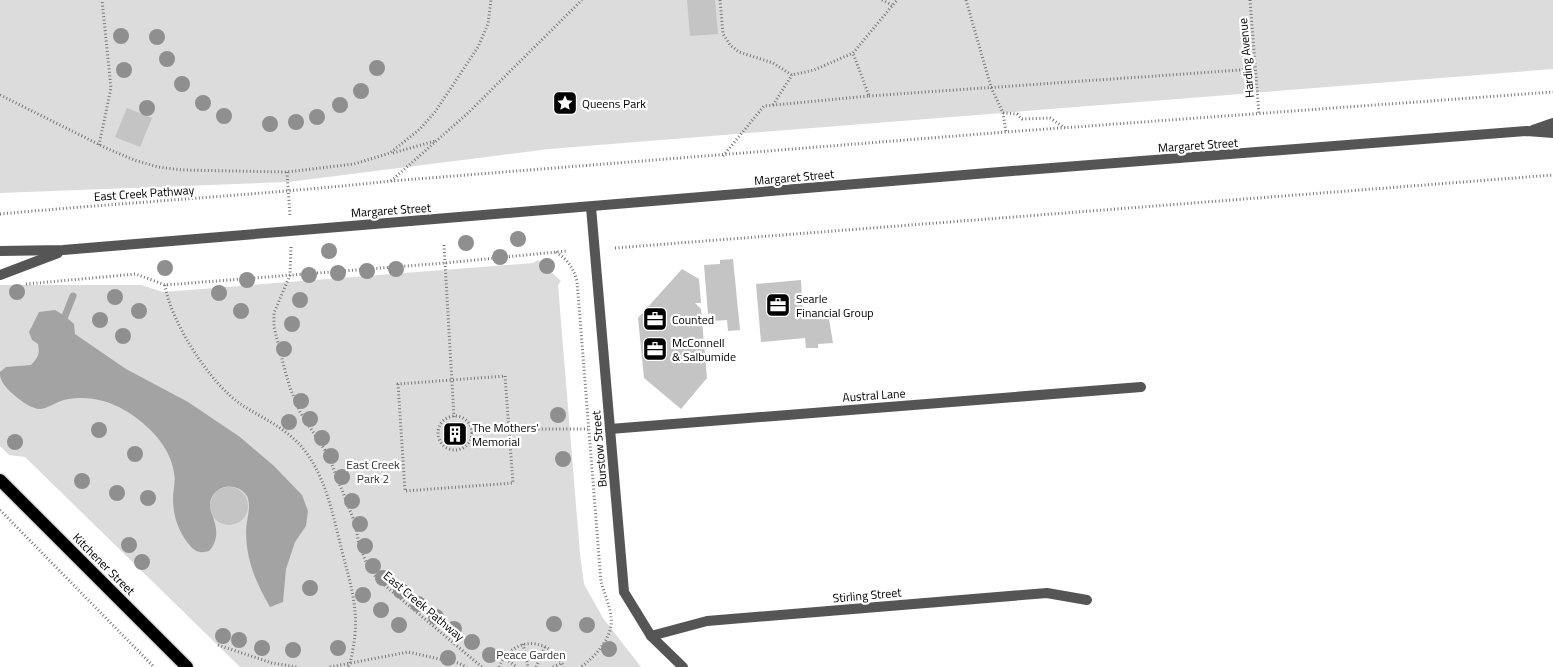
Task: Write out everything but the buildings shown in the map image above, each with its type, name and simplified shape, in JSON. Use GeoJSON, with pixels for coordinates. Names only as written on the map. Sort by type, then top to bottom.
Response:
{"type":"FeatureCollection","features":[{"type":"Feature","properties":{"kind":"main road","name":"Kitchener Street"},"geometry":{"type":"LineString","coordinates":[[0,480],[187,667]]}},
{"type":"Feature","properties":{"kind":"street","name":"Margaret Street"},"geometry":{"type":"LineString","coordinates":[[1527,131],[1553,123]]}},
{"type":"Feature","properties":{"kind":"street","name":"Margaret Street"},"geometry":{"type":"LineString","coordinates":[[0,251],[64,250],[1012,171],[1527,131],[1553,133]]}},
{"type":"Feature","properties":{"kind":"street","name":"Burstow Street"},"geometry":{"type":"LineString","coordinates":[[591,207],[624,592],[651,636],[683,667]]}},
{"type":"Feature","properties":{"kind":"street","name":"Margaret Street"},"geometry":{"type":"LineString","coordinates":[[0,275],[64,250]]}},
{"type":"Feature","properties":{"kind":"street","name":"Austral Lane"},"geometry":{"type":"LineString","coordinates":[[610,428],[1141,387]]}},
{"type":"Feature","properties":{"kind":"street","name":"Stirling Street"},"geometry":{"type":"LineString","coordinates":[[651,636],[716,620],[1047,593],[1087,600]]}},
{"type":"Feature","properties":{"kind":"path"},"geometry":{"type":"LineString","coordinates":[[99,145],[111,88],[102,0]]}},
{"type":"Feature","properties":{"kind":"path"},"geometry":{"type":"LineString","coordinates":[[390,154],[420,129],[435,112],[464,70],[478,47],[488,24],[491,0]]}},
{"type":"Feature","properties":{"kind":"path"},"geometry":{"type":"LineString","coordinates":[[391,181],[468,113],[582,0]]}},
{"type":"Feature","properties":{"kind":"path"},"geometry":{"type":"LineString","coordinates":[[720,0],[722,34],[730,45],[739,52],[773,63],[792,75]]}},
{"type":"Feature","properties":{"kind":"path"},"geometry":{"type":"LineString","coordinates":[[882,0],[892,5]]}},
{"type":"Feature","properties":{"kind":"path"},"geometry":{"type":"LineString","coordinates":[[772,105],[792,75],[814,70],[853,53],[897,0]]}},
{"type":"Feature","properties":{"kind":"path"},"geometry":{"type":"LineString","coordinates":[[966,0],[991,87],[1003,113],[1006,132]]}},
{"type":"Feature","properties":{"kind":"path","name":"Harding Avenue"},"geometry":{"type":"LineString","coordinates":[[1250,0],[1259,115]]}},
{"type":"Feature","properties":{"kind":"path"},"geometry":{"type":"LineString","coordinates":[[853,53],[869,96]]}},
{"type":"Feature","properties":{"kind":"path"},"geometry":{"type":"LineString","coordinates":[[723,156],[764,106],[869,96],[1255,69]]}},
{"type":"Feature","properties":{"kind":"path","name":"East Creek Pathway"},"geometry":{"type":"LineString","coordinates":[[0,214],[290,192],[391,181],[1006,132],[1553,92]]}},
{"type":"Feature","properties":{"kind":"path"},"geometry":{"type":"LineString","coordinates":[[0,96],[99,145],[134,160],[158,167],[182,170],[287,172],[354,164],[437,140]]}},
{"type":"Feature","properties":{"kind":"path"},"geometry":{"type":"LineString","coordinates":[[1003,113],[1017,114],[1022,119],[1050,118],[1066,128]]}},
{"type":"Feature","properties":{"kind":"path"},"geometry":{"type":"LineString","coordinates":[[287,172],[290,192]]}},
{"type":"Feature","properties":{"kind":"path"},"geometry":{"type":"LineString","coordinates":[[615,248],[1553,175]]}},
{"type":"Feature","properties":{"kind":"path"},"geometry":{"type":"LineString","coordinates":[[444,245],[454,418]]}},
{"type":"Feature","properties":{"kind":"path"},"geometry":{"type":"LineString","coordinates":[[19,285],[136,274],[165,286],[566,251]]}},
{"type":"Feature","properties":{"kind":"path"},"geometry":{"type":"LineString","coordinates":[[555,252],[574,269],[577,280],[601,582],[612,618],[607,638],[591,659],[582,667]]}},
{"type":"Feature","properties":{"kind":"path","name":"East Creek Pathway"},"geometry":{"type":"LineString","coordinates":[[290,275],[274,313],[274,327],[283,363],[290,388],[300,412],[328,455],[348,501],[359,545],[367,564],[377,579],[482,667]]}},
{"type":"Feature","properties":{"kind":"path"},"geometry":{"type":"LineString","coordinates":[[165,286],[166,298],[175,317],[200,361],[214,379],[240,404],[276,425],[292,437],[302,447],[319,476],[335,519],[354,597],[356,620],[349,666]]}},
{"type":"Feature","properties":{"kind":"path"},"geometry":{"type":"LineString","coordinates":[[505,376],[513,483],[405,491],[398,384],[453,381],[505,376]]}},
{"type":"Feature","properties":{"kind":"path"},"geometry":{"type":"LineString","coordinates":[[462,417],[471,424],[472,432],[472,440],[464,449],[449,450],[440,443],[438,427],[446,418],[462,417]]}},
{"type":"Feature","properties":{"kind":"path"},"geometry":{"type":"LineString","coordinates":[[472,432],[610,428]]}},
{"type":"Feature","properties":{"kind":"path"},"geometry":{"type":"LineString","coordinates":[[0,510],[154,667]]}},
{"type":"Feature","properties":{"kind":"path"},"geometry":{"type":"LineString","coordinates":[[499,667],[503,657],[512,649],[522,644],[535,643],[546,647],[555,654],[563,665],[553,667]]}},
{"type":"Feature","properties":{"kind":"path"},"geometry":{"type":"LineString","coordinates":[[522,644],[528,667]]}},
{"type":"Feature","properties":{"kind":"path"},"geometry":{"type":"LineString","coordinates":[[218,645],[272,664],[297,667]]}},
{"type":"Feature","properties":{"kind":"path"},"geometry":{"type":"LineString","coordinates":[[536,667],[546,647]]}},
{"type":"Feature","properties":{"kind":"path"},"geometry":{"type":"LineString","coordinates":[[330,667],[349,666],[369,659],[408,652],[458,663],[467,667]]}},
{"type":"Feature","properties":{"kind":"path"},"geometry":{"type":"LineString","coordinates":[[503,657],[517,667]]}},
{"type":"Feature","properties":{"kind":"green space","name":"Queens Park"},"geometry":{"type":"Polygon","coordinates":[[[0,0],[1553,0],[1553,69],[549,149],[288,182],[0,193],[0,0]]]}},
{"type":"Feature","properties":{"kind":"green space","name":"East Creek Park 2"},"geometry":{"type":"Polygon","coordinates":[[[538,260],[561,281],[558,285],[584,584],[603,618],[641,667],[240,667],[25,457],[9,455],[0,446],[0,285],[141,285],[163,292],[533,263],[538,260]]]}},
{"type":"Feature","properties":{"kind":"shaded area"},"geometry":{"type":"Polygon","coordinates":[[[55,310],[74,324],[75,334],[126,369],[188,402],[240,437],[274,466],[302,495],[308,511],[306,526],[295,542],[286,569],[283,602],[270,607],[253,571],[246,542],[248,500],[241,490],[229,486],[217,491],[212,497],[210,504],[215,526],[215,542],[209,551],[196,551],[184,537],[175,516],[173,499],[175,476],[173,466],[167,452],[155,434],[145,425],[118,406],[86,398],[64,400],[42,409],[35,408],[17,398],[3,383],[0,372],[6,367],[31,365],[38,356],[38,344],[32,340],[29,332],[39,312],[55,310]]]}},
{"type":"Feature","properties":{"kind":"waterway"},"geometry":{"type":"LineString","coordinates":[[65,316],[73,296]]}},
{"type":"Feature","properties":{"kind":"place","name":"Queens Park"},"geometry":{"type":"Point","coordinates":[565,103]}},
{"type":"Feature","properties":{"kind":"place","name":"Searle Financial Group"},"geometry":{"type":"Point","coordinates":[778,305]}},
{"type":"Feature","properties":{"kind":"place","name":"Counted"},"geometry":{"type":"Point","coordinates":[655,319]}},
{"type":"Feature","properties":{"kind":"place","name":"McConnell & Salbumide"},"geometry":{"type":"Point","coordinates":[655,349]}},
{"type":"Feature","properties":{"kind":"place","name":"The Mothers' Memorial"},"geometry":{"type":"Point","coordinates":[455,434]}},
{"type":"Feature","properties":{"kind":"park label","name":"Peace Garden"},"geometry":{"type":"Point","coordinates":[531,654]}}]}
